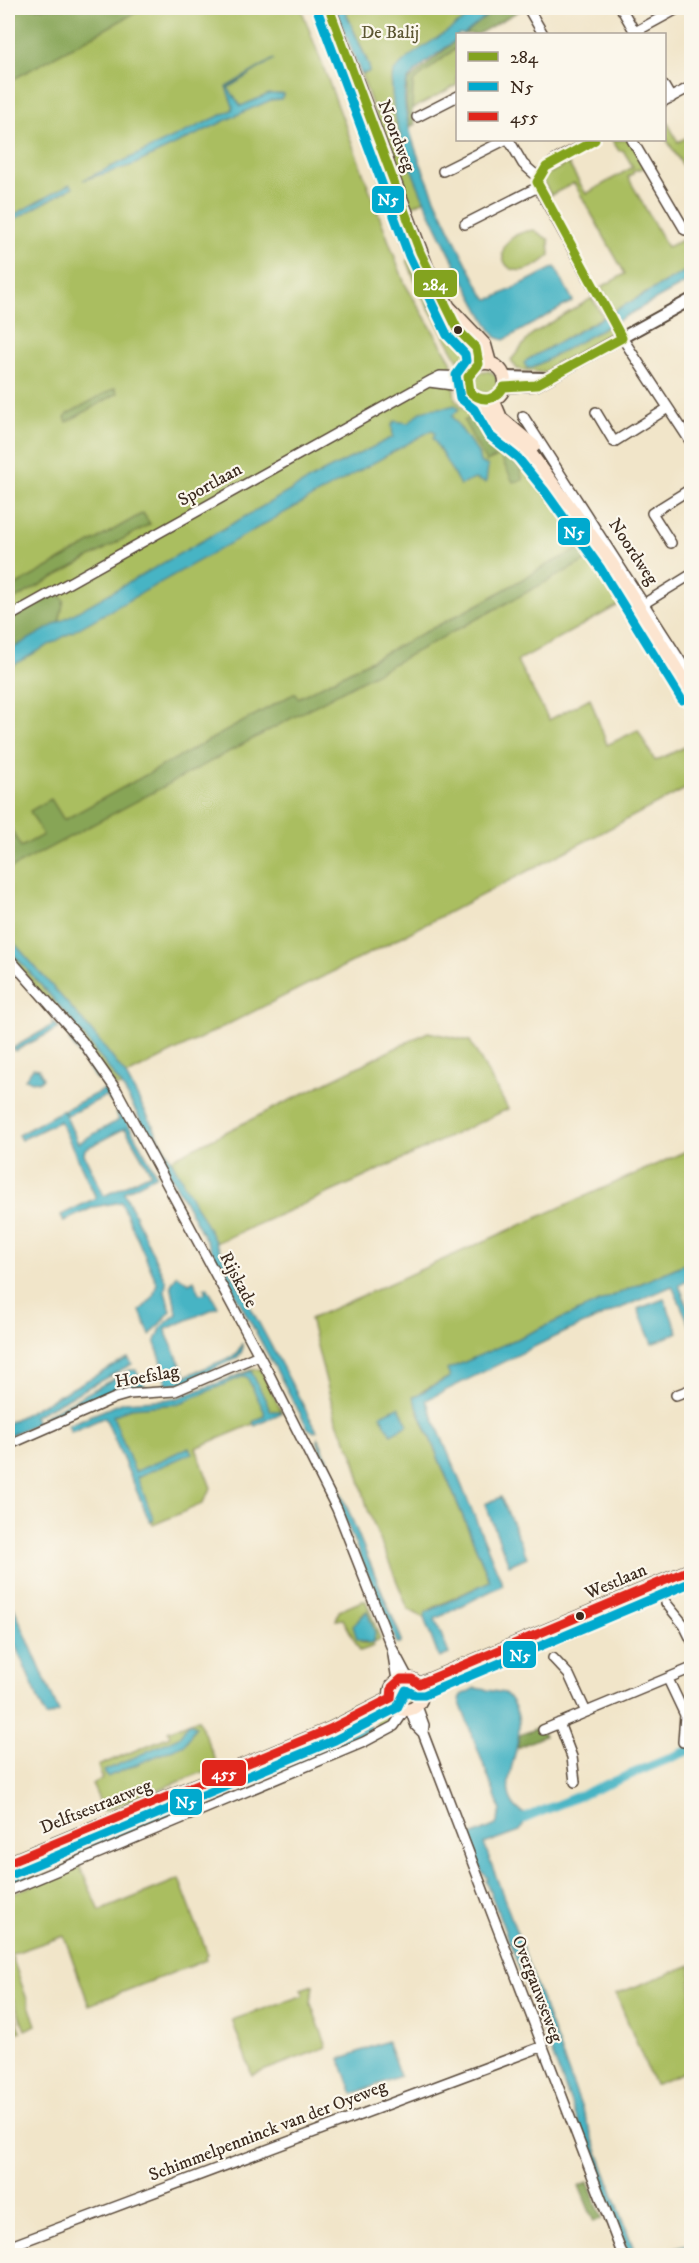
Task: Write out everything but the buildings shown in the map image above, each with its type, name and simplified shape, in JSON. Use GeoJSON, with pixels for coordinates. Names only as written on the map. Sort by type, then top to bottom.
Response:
{"type":"FeatureCollection","features":[{"type":"Feature","properties":{"kind":"main road","name":"Noordweg"},"geometry":{"type":"LineString","coordinates":[[329,8],[420,252],[458,330],[476,348],[484,364]]}},
{"type":"Feature","properties":{"kind":"main road"},"geometry":{"type":"LineString","coordinates":[[484,364],[499,368],[504,382],[488,400],[474,396],[468,382],[484,364]]}},
{"type":"Feature","properties":{"kind":"main road","name":"Noordweg"},"geometry":{"type":"LineString","coordinates":[[488,400],[498,427],[532,455],[610,562],[692,694]]}},
{"type":"Feature","properties":{"kind":"main road","name":"Westlaan"},"geometry":{"type":"LineString","coordinates":[[421,1688],[487,1655],[692,1569]]}},
{"type":"Feature","properties":{"kind":"main road"},"geometry":{"type":"LineString","coordinates":[[402,1679],[421,1688],[404,1706],[392,1687],[402,1679]]}},
{"type":"Feature","properties":{"kind":"main road","name":"Delftsestraatweg"},"geometry":{"type":"LineString","coordinates":[[8,1863],[330,1729],[404,1706]]}},
{"type":"Feature","properties":{"kind":"street"},"geometry":{"type":"LineString","coordinates":[[528,8],[542,33]]}},
{"type":"Feature","properties":{"kind":"street"},"geometry":{"type":"LineString","coordinates":[[621,8],[636,33],[679,8]]}},
{"type":"Feature","properties":{"kind":"street"},"geometry":{"type":"LineString","coordinates":[[668,99],[692,86]]}},
{"type":"Feature","properties":{"kind":"street"},"geometry":{"type":"LineString","coordinates":[[417,117],[456,97]]}},
{"type":"Feature","properties":{"kind":"street"},"geometry":{"type":"LineString","coordinates":[[443,171],[505,141]]}},
{"type":"Feature","properties":{"kind":"street"},"geometry":{"type":"LineString","coordinates":[[508,141],[523,164],[538,177]]}},
{"type":"Feature","properties":{"kind":"street"},"geometry":{"type":"LineString","coordinates":[[592,141],[546,167],[538,177],[538,187],[619,334],[692,444]]}},
{"type":"Feature","properties":{"kind":"street"},"geometry":{"type":"LineString","coordinates":[[633,141],[685,230]]}},
{"type":"Feature","properties":{"kind":"street"},"geometry":{"type":"LineString","coordinates":[[465,224],[538,187]]}},
{"type":"Feature","properties":{"kind":"street"},"geometry":{"type":"LineString","coordinates":[[504,382],[536,385],[619,334],[691,299]]}},
{"type":"Feature","properties":{"kind":"street","name":"Sportlaan"},"geometry":{"type":"LineString","coordinates":[[8,617],[440,376],[468,382]]}},
{"type":"Feature","properties":{"kind":"street"},"geometry":{"type":"LineString","coordinates":[[596,412],[614,442],[668,408]]}},
{"type":"Feature","properties":{"kind":"street","name":"Noordweg"},"geometry":{"type":"LineString","coordinates":[[523,416],[645,603],[692,680]]}},
{"type":"Feature","properties":{"kind":"street"},"geometry":{"type":"LineString","coordinates":[[671,543],[652,513],[692,488]]}},
{"type":"Feature","properties":{"kind":"street"},"geometry":{"type":"LineString","coordinates":[[645,603],[692,574]]}},
{"type":"Feature","properties":{"kind":"street","name":"Rijskade"},"geometry":{"type":"LineString","coordinates":[[8,957],[101,1065],[162,1173],[338,1509],[402,1679]]}},
{"type":"Feature","properties":{"kind":"street","name":"Hoefslag"},"geometry":{"type":"LineString","coordinates":[[8,1445],[115,1398],[129,1394],[184,1389],[259,1355]]}},
{"type":"Feature","properties":{"kind":"street"},"geometry":{"type":"LineString","coordinates":[[676,1395],[692,1389]]}},
{"type":"Feature","properties":{"kind":"street"},"geometry":{"type":"LineString","coordinates":[[666,1603],[684,1625],[692,1641]]}},
{"type":"Feature","properties":{"kind":"street"},"geometry":{"type":"LineString","coordinates":[[553,1658],[569,1676],[586,1712]]}},
{"type":"Feature","properties":{"kind":"street"},"geometry":{"type":"LineString","coordinates":[[543,1730],[692,1668]]}},
{"type":"Feature","properties":{"kind":"street"},"geometry":{"type":"LineString","coordinates":[[668,1678],[685,1715],[682,1742]]}},
{"type":"Feature","properties":{"kind":"street"},"geometry":{"type":"LineString","coordinates":[[8,1891],[364,1742],[394,1726],[404,1706]]}},
{"type":"Feature","properties":{"kind":"street","name":"Overgauwseweg"},"geometry":{"type":"LineString","coordinates":[[404,1706],[423,1733],[541,2047],[623,2256]]}},
{"type":"Feature","properties":{"kind":"street"},"geometry":{"type":"LineString","coordinates":[[559,1723],[572,1757],[575,1782]]}},
{"type":"Feature","properties":{"kind":"street","name":"Schimmelpenninck van der Oyeweg"},"geometry":{"type":"LineString","coordinates":[[8,2247],[541,2047]]}},
{"type":"Feature","properties":{"kind":"green space"},"geometry":{"type":"Polygon","coordinates":[[[8,8],[301,8],[405,284],[451,361],[455,399],[477,422],[488,420],[530,457],[628,600],[517,661],[549,720],[590,698],[607,745],[638,730],[655,761],[691,744],[691,786],[384,946],[125,1076],[8,937],[8,8]]]}},
{"type":"Feature","properties":{"kind":"green space"},"geometry":{"type":"Polygon","coordinates":[[[15,8],[144,8],[8,82],[8,12],[15,8]]]}},
{"type":"Feature","properties":{"kind":"green space","name":"De Balij"},"geometry":{"type":"Polygon","coordinates":[[[344,8],[482,8],[391,80],[396,123],[425,200],[409,208],[361,74],[366,73],[367,60],[344,8]]]}},
{"type":"Feature","properties":{"kind":"green space"},"geometry":{"type":"Polygon","coordinates":[[[497,8],[524,8],[480,33],[465,33],[497,8]]]}},
{"type":"Feature","properties":{"kind":"green space"},"geometry":{"type":"Polygon","coordinates":[[[456,40],[456,48],[413,82],[412,113],[415,124],[409,127],[406,103],[407,82],[456,40]]]}},
{"type":"Feature","properties":{"kind":"green space"},"geometry":{"type":"Polygon","coordinates":[[[455,49],[456,86],[412,109],[413,82],[455,49]]]}},
{"type":"Feature","properties":{"kind":"green space"},"geometry":{"type":"Polygon","coordinates":[[[666,120],[678,142],[691,135],[691,179],[666,139],[666,120]]]}},
{"type":"Feature","properties":{"kind":"green space"},"geometry":{"type":"Polygon","coordinates":[[[613,141],[632,141],[646,167],[633,171],[633,174],[628,177],[667,247],[691,236],[691,268],[614,311],[601,287],[625,274],[574,183],[551,195],[541,178],[568,163],[586,194],[633,167],[623,150],[619,151],[613,141]]]}},
{"type":"Feature","properties":{"kind":"green space"},"geometry":{"type":"Polygon","coordinates":[[[534,230],[549,240],[550,255],[534,267],[520,270],[510,268],[504,261],[503,252],[507,243],[517,235],[534,230]]]}},
{"type":"Feature","properties":{"kind":"green space"},"geometry":{"type":"Polygon","coordinates":[[[418,256],[453,335],[456,334],[473,351],[458,360],[418,289],[407,260],[418,256]]]}},
{"type":"Feature","properties":{"kind":"green space"},"geometry":{"type":"Polygon","coordinates":[[[592,298],[603,317],[527,360],[586,338],[608,326],[611,333],[608,340],[546,373],[517,369],[511,360],[532,334],[592,298]]]}},
{"type":"Feature","properties":{"kind":"green space"},"geometry":{"type":"Polygon","coordinates":[[[486,371],[494,374],[497,382],[494,390],[486,393],[478,390],[475,382],[478,374],[486,371]]]}},
{"type":"Feature","properties":{"kind":"green space"},"geometry":{"type":"Polygon","coordinates":[[[115,388],[118,393],[67,422],[65,418],[67,414],[115,388]]]}},
{"type":"Feature","properties":{"kind":"green space"},"geometry":{"type":"Polygon","coordinates":[[[458,388],[465,390],[482,409],[468,403],[458,388]]]}},
{"type":"Feature","properties":{"kind":"green space"},"geometry":{"type":"Polygon","coordinates":[[[471,417],[519,467],[523,480],[513,482],[500,456],[486,462],[464,421],[471,417]]]}},
{"type":"Feature","properties":{"kind":"green space"},"geometry":{"type":"Polygon","coordinates":[[[143,513],[150,524],[8,603],[8,590],[143,513]]]}},
{"type":"Feature","properties":{"kind":"green space"},"geometry":{"type":"Polygon","coordinates":[[[592,546],[598,554],[8,870],[8,823],[21,847],[43,835],[30,811],[51,799],[64,820],[295,693],[298,698],[483,602],[545,566],[581,548],[592,546]]]}},
{"type":"Feature","properties":{"kind":"green space"},"geometry":{"type":"Polygon","coordinates":[[[53,595],[59,595],[64,600],[59,623],[15,647],[8,654],[8,621],[53,595]]]}},
{"type":"Feature","properties":{"kind":"green space"},"geometry":{"type":"Polygon","coordinates":[[[8,948],[70,1018],[122,1086],[116,1087],[8,953],[8,948]]]}},
{"type":"Feature","properties":{"kind":"green space"},"geometry":{"type":"Polygon","coordinates":[[[428,1032],[470,1041],[508,1109],[356,1181],[213,1244],[167,1161],[428,1032]]]}},
{"type":"Feature","properties":{"kind":"green space"},"geometry":{"type":"Polygon","coordinates":[[[691,1149],[691,1261],[448,1370],[450,1377],[422,1391],[418,1410],[490,1581],[433,1608],[425,1613],[424,1618],[408,1609],[368,1510],[353,1454],[336,1420],[310,1319],[691,1149]]]}},
{"type":"Feature","properties":{"kind":"green space"},"geometry":{"type":"Polygon","coordinates":[[[260,1369],[282,1412],[196,1448],[211,1488],[202,1504],[153,1525],[107,1414],[128,1403],[177,1400],[250,1370],[260,1369]]]}},
{"type":"Feature","properties":{"kind":"green space"},"geometry":{"type":"Polygon","coordinates":[[[366,1601],[380,1639],[374,1642],[367,1611],[360,1616],[357,1639],[363,1643],[372,1642],[374,1646],[360,1651],[343,1619],[336,1620],[339,1611],[366,1601]]]}},
{"type":"Feature","properties":{"kind":"green space"},"geometry":{"type":"Polygon","coordinates":[[[406,1684],[413,1687],[416,1694],[413,1701],[406,1704],[399,1701],[396,1694],[399,1687],[406,1684]]]}},
{"type":"Feature","properties":{"kind":"green space"},"geometry":{"type":"Polygon","coordinates":[[[384,1714],[391,1719],[391,1724],[380,1731],[375,1720],[326,1738],[8,1871],[8,1868],[328,1734],[384,1714]]]}},
{"type":"Feature","properties":{"kind":"green space"},"geometry":{"type":"Polygon","coordinates":[[[198,1719],[218,1766],[104,1811],[92,1784],[102,1779],[98,1766],[170,1736],[168,1731],[198,1719]]]}},
{"type":"Feature","properties":{"kind":"green space"},"geometry":{"type":"Polygon","coordinates":[[[539,1727],[544,1736],[517,1748],[520,1735],[539,1727]]]}},
{"type":"Feature","properties":{"kind":"green space"},"geometry":{"type":"Polygon","coordinates":[[[372,1729],[373,1734],[8,1888],[8,1885],[327,1752],[372,1729]]]}},
{"type":"Feature","properties":{"kind":"green space"},"geometry":{"type":"Polygon","coordinates":[[[79,1865],[100,1911],[179,1879],[208,1955],[205,1957],[206,1960],[89,2005],[64,1936],[11,1954],[36,2025],[25,2030],[8,1986],[8,1896],[79,1865]]]}},
{"type":"Feature","properties":{"kind":"green space"},"geometry":{"type":"Polygon","coordinates":[[[691,1965],[691,2069],[654,2085],[616,1994],[691,1965]]]}},
{"type":"Feature","properties":{"kind":"green space"},"geometry":{"type":"Polygon","coordinates":[[[313,1985],[311,2004],[327,2047],[252,2075],[232,2020],[304,1995],[301,1989],[313,1985]]]}},
{"type":"Feature","properties":{"kind":"green space"},"geometry":{"type":"Polygon","coordinates":[[[8,1997],[21,2031],[8,2036],[8,1997]]]}},
{"type":"Feature","properties":{"kind":"green space"},"geometry":{"type":"Polygon","coordinates":[[[588,2182],[602,2218],[594,2222],[579,2186],[588,2182]]]}},
{"type":"Feature","properties":{"kind":"water"},"geometry":{"type":"Polygon","coordinates":[[[315,8],[324,8],[350,78],[342,80],[315,8]]]}},
{"type":"Feature","properties":{"kind":"water"},"geometry":{"type":"Polygon","coordinates":[[[335,8],[344,8],[369,66],[369,72],[361,74],[335,8]]]}},
{"type":"Feature","properties":{"kind":"water"},"geometry":{"type":"Polygon","coordinates":[[[482,8],[497,8],[465,33],[456,33],[456,40],[417,70],[408,80],[405,99],[408,124],[430,187],[483,294],[488,299],[494,298],[555,267],[573,301],[504,340],[496,337],[492,332],[443,241],[411,167],[399,132],[393,100],[393,72],[410,56],[482,8]]]}},
{"type":"Feature","properties":{"kind":"water"},"geometry":{"type":"Polygon","coordinates":[[[274,59],[228,88],[241,106],[269,94],[284,94],[281,99],[271,100],[239,114],[133,165],[83,180],[232,110],[233,106],[226,87],[274,59]]]}},
{"type":"Feature","properties":{"kind":"water"},"geometry":{"type":"Polygon","coordinates":[[[357,97],[412,247],[407,249],[351,99],[357,97]]]}},
{"type":"Feature","properties":{"kind":"water"},"geometry":{"type":"Polygon","coordinates":[[[70,184],[73,187],[8,223],[8,218],[70,184]]]}},
{"type":"Feature","properties":{"kind":"water"},"geometry":{"type":"Polygon","coordinates":[[[416,262],[435,307],[432,309],[412,264],[416,262]]]}},
{"type":"Feature","properties":{"kind":"water"},"geometry":{"type":"Polygon","coordinates":[[[691,268],[691,280],[532,368],[527,368],[524,363],[527,360],[691,268]]]}},
{"type":"Feature","properties":{"kind":"water"},"geometry":{"type":"Polygon","coordinates":[[[455,405],[459,409],[452,416],[478,453],[480,462],[488,466],[486,483],[475,479],[460,485],[433,438],[435,434],[432,430],[8,668],[8,654],[15,647],[325,471],[393,437],[392,425],[395,421],[408,423],[425,410],[455,405]]]}},
{"type":"Feature","properties":{"kind":"water"},"geometry":{"type":"Polygon","coordinates":[[[8,936],[89,1028],[125,1074],[317,1431],[314,1432],[308,1428],[122,1086],[70,1018],[8,948],[8,936]]]}},
{"type":"Feature","properties":{"kind":"water"},"geometry":{"type":"Polygon","coordinates":[[[52,1021],[59,1028],[15,1051],[13,1048],[53,1025],[52,1021]]]}},
{"type":"Feature","properties":{"kind":"water"},"geometry":{"type":"Polygon","coordinates":[[[71,1039],[101,1078],[97,1080],[69,1040],[71,1039]]]}},
{"type":"Feature","properties":{"kind":"water"},"geometry":{"type":"Polygon","coordinates":[[[33,1068],[39,1069],[43,1079],[38,1082],[25,1079],[33,1068]]]}},
{"type":"Feature","properties":{"kind":"water"},"geometry":{"type":"Polygon","coordinates":[[[107,1088],[115,1100],[111,1102],[106,1096],[66,1116],[64,1110],[107,1088]]]}},
{"type":"Feature","properties":{"kind":"water"},"geometry":{"type":"Polygon","coordinates":[[[119,1108],[157,1175],[124,1192],[166,1282],[165,1292],[171,1311],[150,1335],[140,1311],[153,1297],[157,1283],[121,1202],[94,1207],[64,1221],[61,1215],[96,1198],[60,1121],[21,1140],[18,1135],[63,1110],[78,1143],[119,1120],[116,1110],[119,1108]],[[125,1128],[85,1149],[84,1154],[104,1196],[151,1173],[125,1128]]]}},
{"type":"Feature","properties":{"kind":"water"},"geometry":{"type":"Polygon","coordinates":[[[691,1261],[691,1277],[679,1285],[691,1315],[691,1328],[672,1286],[556,1336],[426,1400],[503,1585],[435,1619],[449,1654],[439,1658],[424,1618],[425,1613],[490,1581],[413,1397],[450,1377],[447,1370],[691,1261]]]}},
{"type":"Feature","properties":{"kind":"water"},"geometry":{"type":"Polygon","coordinates":[[[177,1275],[189,1283],[194,1280],[199,1294],[206,1293],[204,1288],[207,1287],[218,1307],[166,1329],[186,1376],[236,1355],[242,1343],[242,1351],[238,1357],[186,1382],[165,1385],[166,1374],[155,1343],[162,1326],[177,1314],[171,1285],[177,1275]]]}},
{"type":"Feature","properties":{"kind":"water"},"geometry":{"type":"Polygon","coordinates":[[[664,1299],[678,1332],[652,1344],[638,1309],[664,1299]]]}},
{"type":"Feature","properties":{"kind":"water"},"geometry":{"type":"Polygon","coordinates":[[[128,1358],[132,1364],[34,1416],[37,1423],[8,1436],[8,1423],[128,1358]]]}},
{"type":"Feature","properties":{"kind":"water"},"geometry":{"type":"Polygon","coordinates":[[[130,1370],[136,1370],[145,1386],[120,1388],[45,1421],[43,1417],[130,1370]]]}},
{"type":"Feature","properties":{"kind":"water"},"geometry":{"type":"Polygon","coordinates":[[[251,1371],[271,1411],[281,1413],[255,1426],[253,1422],[264,1416],[264,1411],[247,1377],[244,1376],[178,1404],[130,1408],[113,1416],[135,1472],[189,1447],[192,1453],[137,1477],[154,1520],[150,1522],[105,1417],[71,1432],[68,1425],[124,1402],[175,1399],[251,1371]]]}},
{"type":"Feature","properties":{"kind":"water"},"geometry":{"type":"Polygon","coordinates":[[[399,1407],[408,1425],[391,1434],[380,1415],[399,1407]]]}},
{"type":"Feature","properties":{"kind":"water"},"geometry":{"type":"Polygon","coordinates":[[[318,1437],[401,1638],[401,1643],[397,1643],[352,1535],[327,1471],[318,1437]]]}},
{"type":"Feature","properties":{"kind":"water"},"geometry":{"type":"Polygon","coordinates":[[[501,1497],[527,1557],[509,1565],[485,1504],[501,1497]]]}},
{"type":"Feature","properties":{"kind":"water"},"geometry":{"type":"Polygon","coordinates":[[[14,1608],[59,1712],[46,1717],[8,1628],[8,1611],[14,1608]]]}},
{"type":"Feature","properties":{"kind":"water"},"geometry":{"type":"Polygon","coordinates":[[[367,1611],[375,1633],[374,1642],[368,1643],[357,1639],[353,1626],[367,1611]]]}},
{"type":"Feature","properties":{"kind":"water"},"geometry":{"type":"Polygon","coordinates":[[[475,1688],[505,1693],[516,1710],[519,1727],[509,1777],[509,1792],[514,1805],[528,1816],[520,1831],[484,1844],[636,2255],[629,2255],[486,1881],[488,1878],[482,1872],[470,1841],[469,1837],[496,1825],[501,1811],[459,1700],[461,1695],[475,1688]]]}},
{"type":"Feature","properties":{"kind":"water"},"geometry":{"type":"Polygon","coordinates":[[[189,1723],[196,1726],[185,1744],[107,1777],[104,1771],[179,1737],[189,1723]]]}},
{"type":"Feature","properties":{"kind":"water"},"geometry":{"type":"Polygon","coordinates":[[[369,1723],[372,1729],[327,1752],[8,1885],[8,1871],[326,1738],[369,1723]]]}},
{"type":"Feature","properties":{"kind":"water"},"geometry":{"type":"Polygon","coordinates":[[[387,2041],[400,2076],[353,2094],[340,2059],[387,2041]]]}},
{"type":"Feature","properties":{"kind":"water"},"geometry":{"type":"Polygon","coordinates":[[[691,2243],[691,2253],[656,2255],[691,2243]]]}},
{"type":"Feature","properties":{"kind":"waterway"},"geometry":{"type":"LineString","coordinates":[[516,1822],[692,1749]]}},
{"type":"Feature","properties":{"kind":"transit line","name":"284"},"geometry":{"type":"LineString","coordinates":[[329,8],[420,252],[458,330],[476,348],[479,364],[468,377],[470,392],[479,398],[488,399],[497,395],[504,387],[536,385],[622,338]]}},
{"type":"Feature","properties":{"kind":"transit line","name":"N5"},"geometry":{"type":"LineString","coordinates":[[318,12],[409,256],[447,335],[465,354],[466,361],[456,375],[460,398],[474,409],[489,435],[518,458],[544,490],[601,569],[682,700]]}},
{"type":"Feature","properties":{"kind":"transit line","name":"284"},"geometry":{"type":"LineString","coordinates":[[593,141],[546,167],[537,182],[622,338]]}},
{"type":"Feature","properties":{"kind":"transit line","name":"455"},"geometry":{"type":"LineString","coordinates":[[8,1863],[330,1729],[391,1698],[392,1687],[401,1679],[412,1679],[419,1684],[692,1569]]}},
{"type":"Feature","properties":{"kind":"transit line","name":"N5"},"geometry":{"type":"LineString","coordinates":[[13,1874],[335,1740],[397,1708],[406,1690],[415,1695],[424,1695],[692,1582]]}}]}
